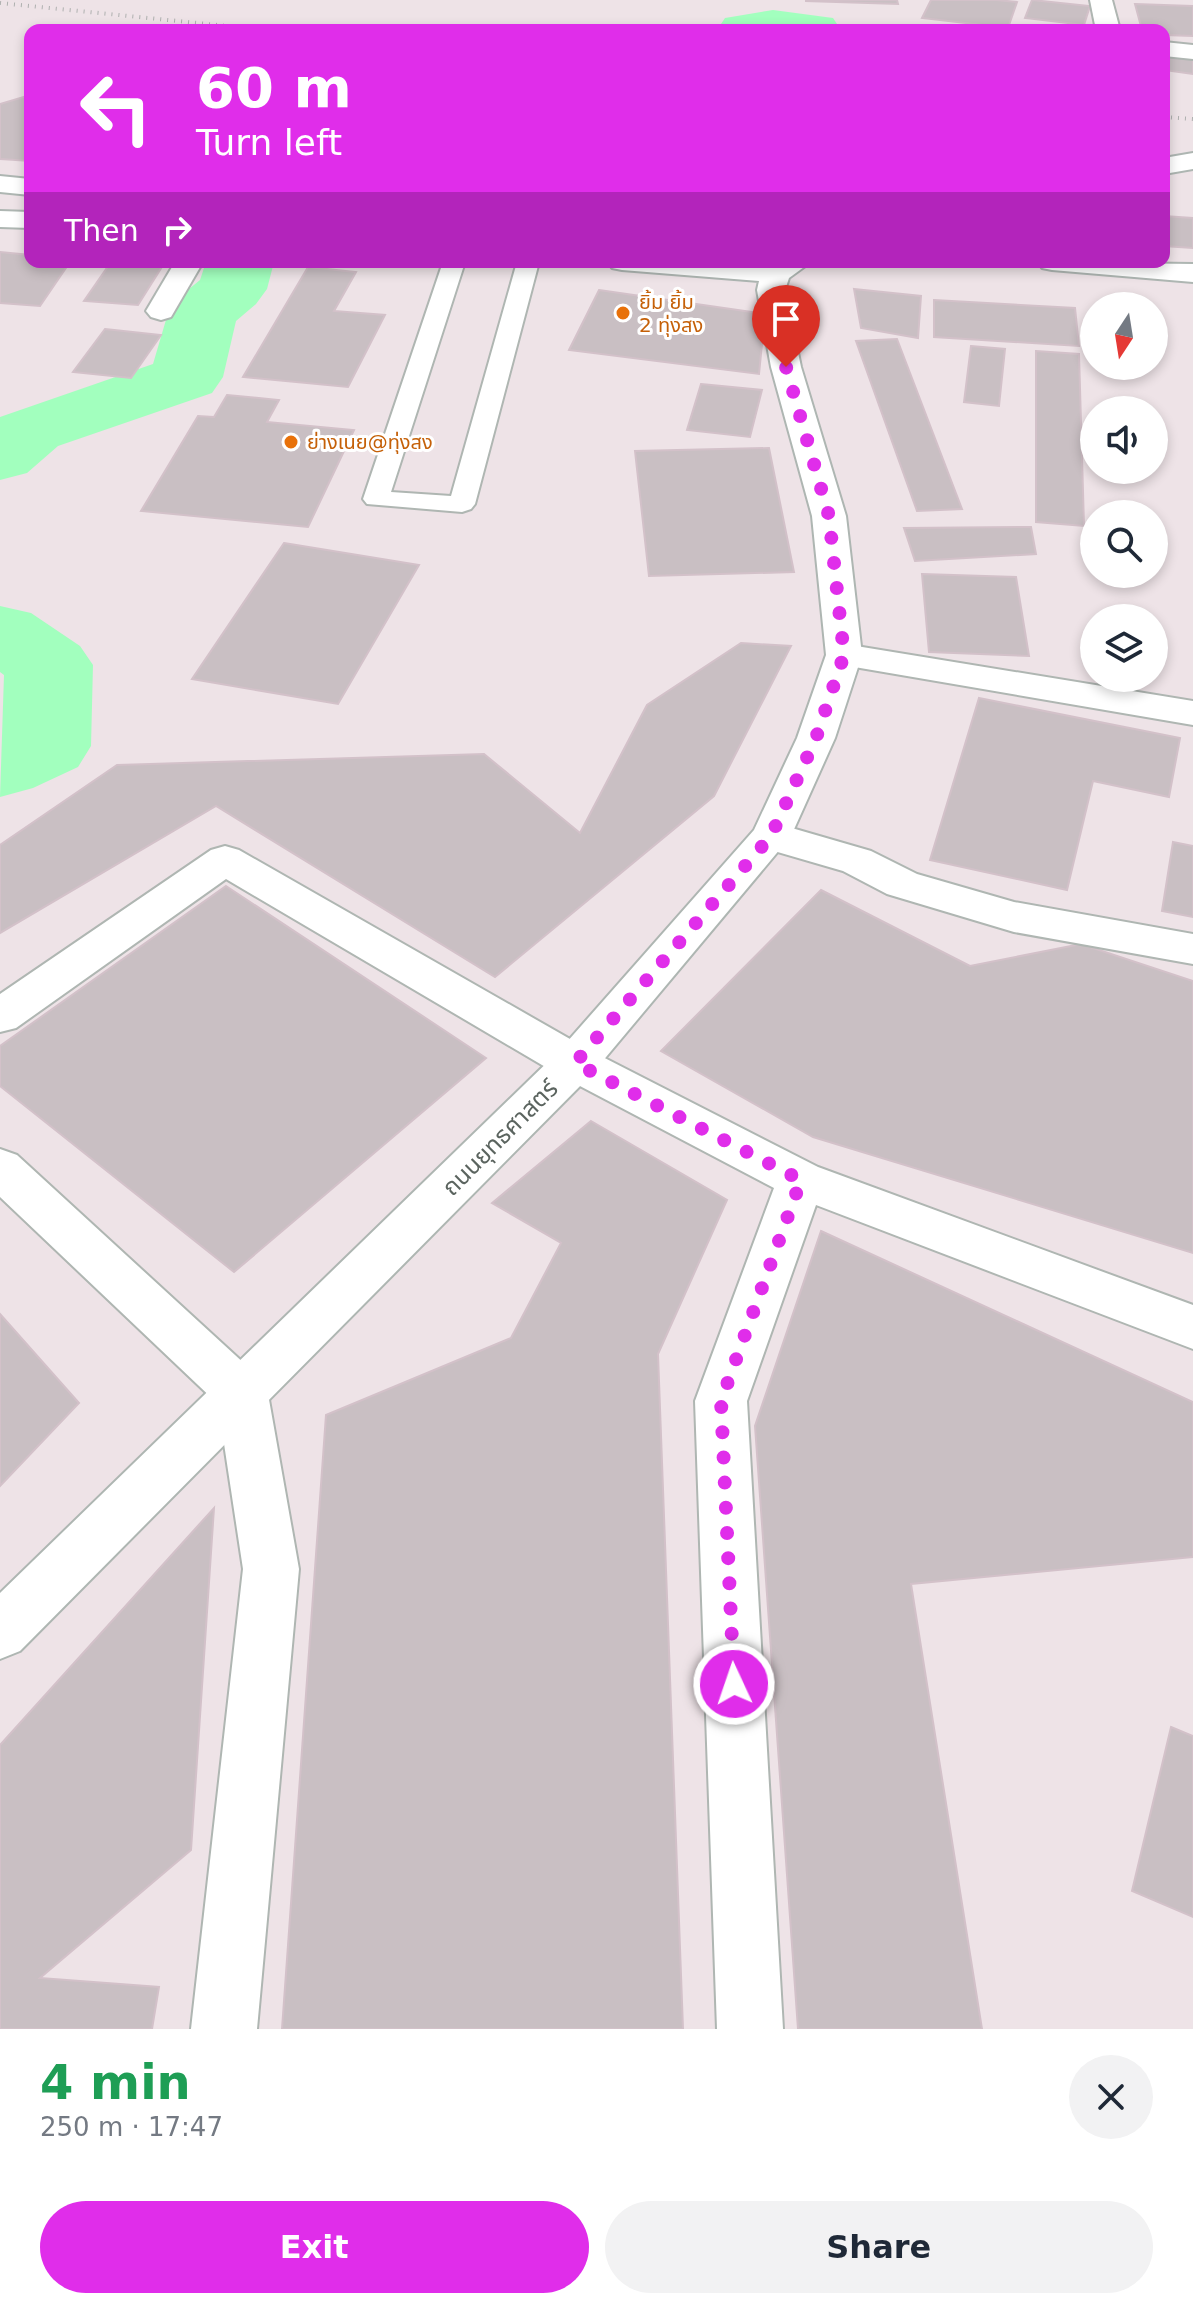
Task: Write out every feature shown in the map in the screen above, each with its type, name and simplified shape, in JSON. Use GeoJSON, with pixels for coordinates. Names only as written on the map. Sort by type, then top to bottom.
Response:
{"type":"FeatureCollection","features":[{"type":"Feature","properties":{"kind":"street"},"geometry":{"type":"LineString","coordinates":[[1101,0],[1107,24]]}},
{"type":"Feature","properties":{"kind":"street"},"geometry":{"type":"LineString","coordinates":[[1170,50],[1193,52]]}},
{"type":"Feature","properties":{"kind":"street"},"geometry":{"type":"LineString","coordinates":[[1170,165],[1193,161]]}},
{"type":"Feature","properties":{"kind":"street"},"geometry":{"type":"LineString","coordinates":[[0,184],[24,186]]}},
{"type":"Feature","properties":{"kind":"street"},"geometry":{"type":"LineString","coordinates":[[0,219],[24,220]]}},
{"type":"Feature","properties":{"kind":"street"},"geometry":{"type":"LineString","coordinates":[[161,311],[186,268]]}},
{"type":"Feature","properties":{"kind":"street","name":"ถนนยุทธศาสตร์"},"geometry":{"type":"LineString","coordinates":[[0,1632],[575,1063],[771,836],[816,738],[844,655],[829,516],[786,367],[771,290],[787,268]]}},
{"type":"Feature","properties":{"kind":"street"},"geometry":{"type":"LineString","coordinates":[[1139,268],[1193,273]]}},
{"type":"Feature","properties":{"kind":"street"},"geometry":{"type":"LineString","coordinates":[[844,655],[1193,713]]}},
{"type":"Feature","properties":{"kind":"street"},"geometry":{"type":"LineString","coordinates":[[771,836],[857,861],[902,884],[1014,917],[1193,949]]}},
{"type":"Feature","properties":{"kind":"street"},"geometry":{"type":"LineString","coordinates":[[0,1016],[225,860],[575,1063],[801,1180],[1193,1327]]}},
{"type":"Feature","properties":{"kind":"street"},"geometry":{"type":"LineString","coordinates":[[0,1168],[242,1394],[271,1569],[224,2029]]}},
{"type":"Feature","properties":{"kind":"street"},"geometry":{"type":"LineString","coordinates":[[750,2029],[721,1401],[801,1180]]}},
{"type":"Feature","properties":{"kind":"lane"},"geometry":{"type":"LineString","coordinates":[[452,268],[376,499],[462,504],[526,268]]}},
{"type":"Feature","properties":{"kind":"building"},"geometry":{"type":"Polygon","coordinates":[[[806,0],[897,0],[898,4],[806,1],[806,0]]]}},
{"type":"Feature","properties":{"kind":"building"},"geometry":{"type":"Polygon","coordinates":[[[931,0],[1017,2],[1009,24],[974,24],[922,18],[931,0]]]}},
{"type":"Feature","properties":{"kind":"building"},"geometry":{"type":"Polygon","coordinates":[[[1032,0],[1090,6],[1084,24],[1025,18],[1032,0]]]}},
{"type":"Feature","properties":{"kind":"building"},"geometry":{"type":"Polygon","coordinates":[[[1135,4],[1193,6],[1193,36],[1170,35],[1170,24],[1140,24],[1135,4]]]}},
{"type":"Feature","properties":{"kind":"building"},"geometry":{"type":"Polygon","coordinates":[[[1170,57],[1193,59],[1193,74],[1170,71],[1170,57]]]}},
{"type":"Feature","properties":{"kind":"building"},"geometry":{"type":"Polygon","coordinates":[[[24,97],[24,161],[0,159],[0,104],[24,97]]]}},
{"type":"Feature","properties":{"kind":"building"},"geometry":{"type":"Polygon","coordinates":[[[1170,216],[1193,218],[1193,248],[1170,246],[1170,216]]]}},
{"type":"Feature","properties":{"kind":"building"},"geometry":{"type":"Polygon","coordinates":[[[0,252],[24,254],[24,268],[66,268],[40,306],[0,303],[0,252]]]}},
{"type":"Feature","properties":{"kind":"building"},"geometry":{"type":"Polygon","coordinates":[[[107,268],[161,268],[138,305],[84,301],[107,268]]]}},
{"type":"Feature","properties":{"kind":"building"},"geometry":{"type":"Polygon","coordinates":[[[307,268],[356,272],[334,311],[385,315],[348,387],[243,377],[307,268]]]}},
{"type":"Feature","properties":{"kind":"building"},"geometry":{"type":"Polygon","coordinates":[[[854,289],[921,296],[918,338],[861,328],[854,289]]]}},
{"type":"Feature","properties":{"kind":"building"},"geometry":{"type":"Polygon","coordinates":[[[599,290],[765,314],[759,374],[569,350],[599,290]]]}},
{"type":"Feature","properties":{"kind":"building"},"geometry":{"type":"Polygon","coordinates":[[[934,300],[1075,308],[1079,346],[934,337],[934,300]]]}},
{"type":"Feature","properties":{"kind":"building"},"geometry":{"type":"Polygon","coordinates":[[[105,329],[161,335],[131,378],[73,372],[105,329]]]}},
{"type":"Feature","properties":{"kind":"building"},"geometry":{"type":"Polygon","coordinates":[[[897,339],[962,509],[917,511],[856,341],[897,339]]]}},
{"type":"Feature","properties":{"kind":"building"},"geometry":{"type":"Polygon","coordinates":[[[971,346],[1005,349],[999,406],[964,402],[971,346]]]}},
{"type":"Feature","properties":{"kind":"building"},"geometry":{"type":"Polygon","coordinates":[[[1036,351],[1079,354],[1080,484],[1083,484],[1083,500],[1080,500],[1080,526],[1036,522],[1036,351]]]}},
{"type":"Feature","properties":{"kind":"building"},"geometry":{"type":"Polygon","coordinates":[[[701,384],[762,390],[750,437],[687,430],[701,384]]]}},
{"type":"Feature","properties":{"kind":"building"},"geometry":{"type":"Polygon","coordinates":[[[227,395],[279,400],[267,422],[354,430],[308,527],[141,511],[198,416],[214,417],[227,395]]]}},
{"type":"Feature","properties":{"kind":"building"},"geometry":{"type":"Polygon","coordinates":[[[769,448],[794,572],[649,576],[635,451],[769,448]]]}},
{"type":"Feature","properties":{"kind":"building"},"geometry":{"type":"Polygon","coordinates":[[[1031,527],[1036,554],[915,561],[904,528],[1031,527]]]}},
{"type":"Feature","properties":{"kind":"building"},"geometry":{"type":"Polygon","coordinates":[[[284,543],[419,565],[338,704],[192,679],[284,543]]]}},
{"type":"Feature","properties":{"kind":"building"},"geometry":{"type":"Polygon","coordinates":[[[922,574],[1016,577],[1029,656],[929,652],[922,574]]]}},
{"type":"Feature","properties":{"kind":"building"},"geometry":{"type":"Polygon","coordinates":[[[741,643],[791,646],[714,796],[495,977],[216,806],[0,933],[0,845],[117,765],[484,754],[580,833],[647,705],[741,643]]]}},
{"type":"Feature","properties":{"kind":"building"},"geometry":{"type":"Polygon","coordinates":[[[979,698],[1180,738],[1169,797],[1093,781],[1067,890],[930,860],[979,698]]]}},
{"type":"Feature","properties":{"kind":"building"},"geometry":{"type":"Polygon","coordinates":[[[1173,842],[1193,846],[1193,917],[1162,911],[1173,842]]]}},
{"type":"Feature","properties":{"kind":"building"},"geometry":{"type":"Polygon","coordinates":[[[226,886],[486,1058],[234,1272],[0,1086],[0,1046],[226,886]]]}},
{"type":"Feature","properties":{"kind":"building"},"geometry":{"type":"Polygon","coordinates":[[[821,890],[970,966],[1081,944],[1193,981],[1193,1253],[813,1137],[661,1051],[821,890]]]}},
{"type":"Feature","properties":{"kind":"building"},"geometry":{"type":"Polygon","coordinates":[[[591,1121],[727,1200],[658,1354],[683,2029],[282,2029],[326,1415],[511,1338],[561,1243],[492,1203],[591,1121]]]}},
{"type":"Feature","properties":{"kind":"building"},"geometry":{"type":"Polygon","coordinates":[[[821,1231],[1193,1402],[1193,1557],[911,1584],[982,2029],[798,2029],[755,1426],[821,1231]]]}},
{"type":"Feature","properties":{"kind":"building"},"geometry":{"type":"Polygon","coordinates":[[[0,1314],[79,1403],[0,1486],[0,1314]]]}},
{"type":"Feature","properties":{"kind":"building"},"geometry":{"type":"Polygon","coordinates":[[[214,1508],[191,1850],[40,1978],[159,1987],[152,2029],[0,2029],[0,1745],[214,1508]]]}},
{"type":"Feature","properties":{"kind":"building"},"geometry":{"type":"Polygon","coordinates":[[[1171,1727],[1193,1736],[1193,1917],[1132,1891],[1171,1727]]]}},
{"type":"Feature","properties":{"kind":"waterway"},"geometry":{"type":"LineString","coordinates":[[0,457],[31,430],[186,377],[203,313],[232,289],[238,268]]}},
{"type":"Feature","properties":{"kind":"waterway"},"geometry":{"type":"LineString","coordinates":[[0,632],[49,665],[45,746],[0,766]]}},
{"type":"Feature","properties":{"kind":"railway"},"geometry":{"type":"LineString","coordinates":[[0,3],[208,24]]}},
{"type":"Feature","properties":{"kind":"railway"},"geometry":{"type":"LineString","coordinates":[[1170,117],[1193,119]]}},
{"type":"Feature","properties":{"kind":"place","name":"ยิ้ม ยิ้ม 2 ทุ่งสง"},"geometry":{"type":"Point","coordinates":[623,313]}},
{"type":"Feature","properties":{"kind":"place","name":"ย่างเนย@ทุ่งสง"},"geometry":{"type":"Point","coordinates":[291,442]}},
{"type":"Feature","properties":{"kind":"route"},"geometry":{"type":"LineString","coordinates":[[734,1684],[721,1401],[801,1180],[575,1063],[771,836],[816,738],[844,655],[829,516],[786,367]]}}]}
